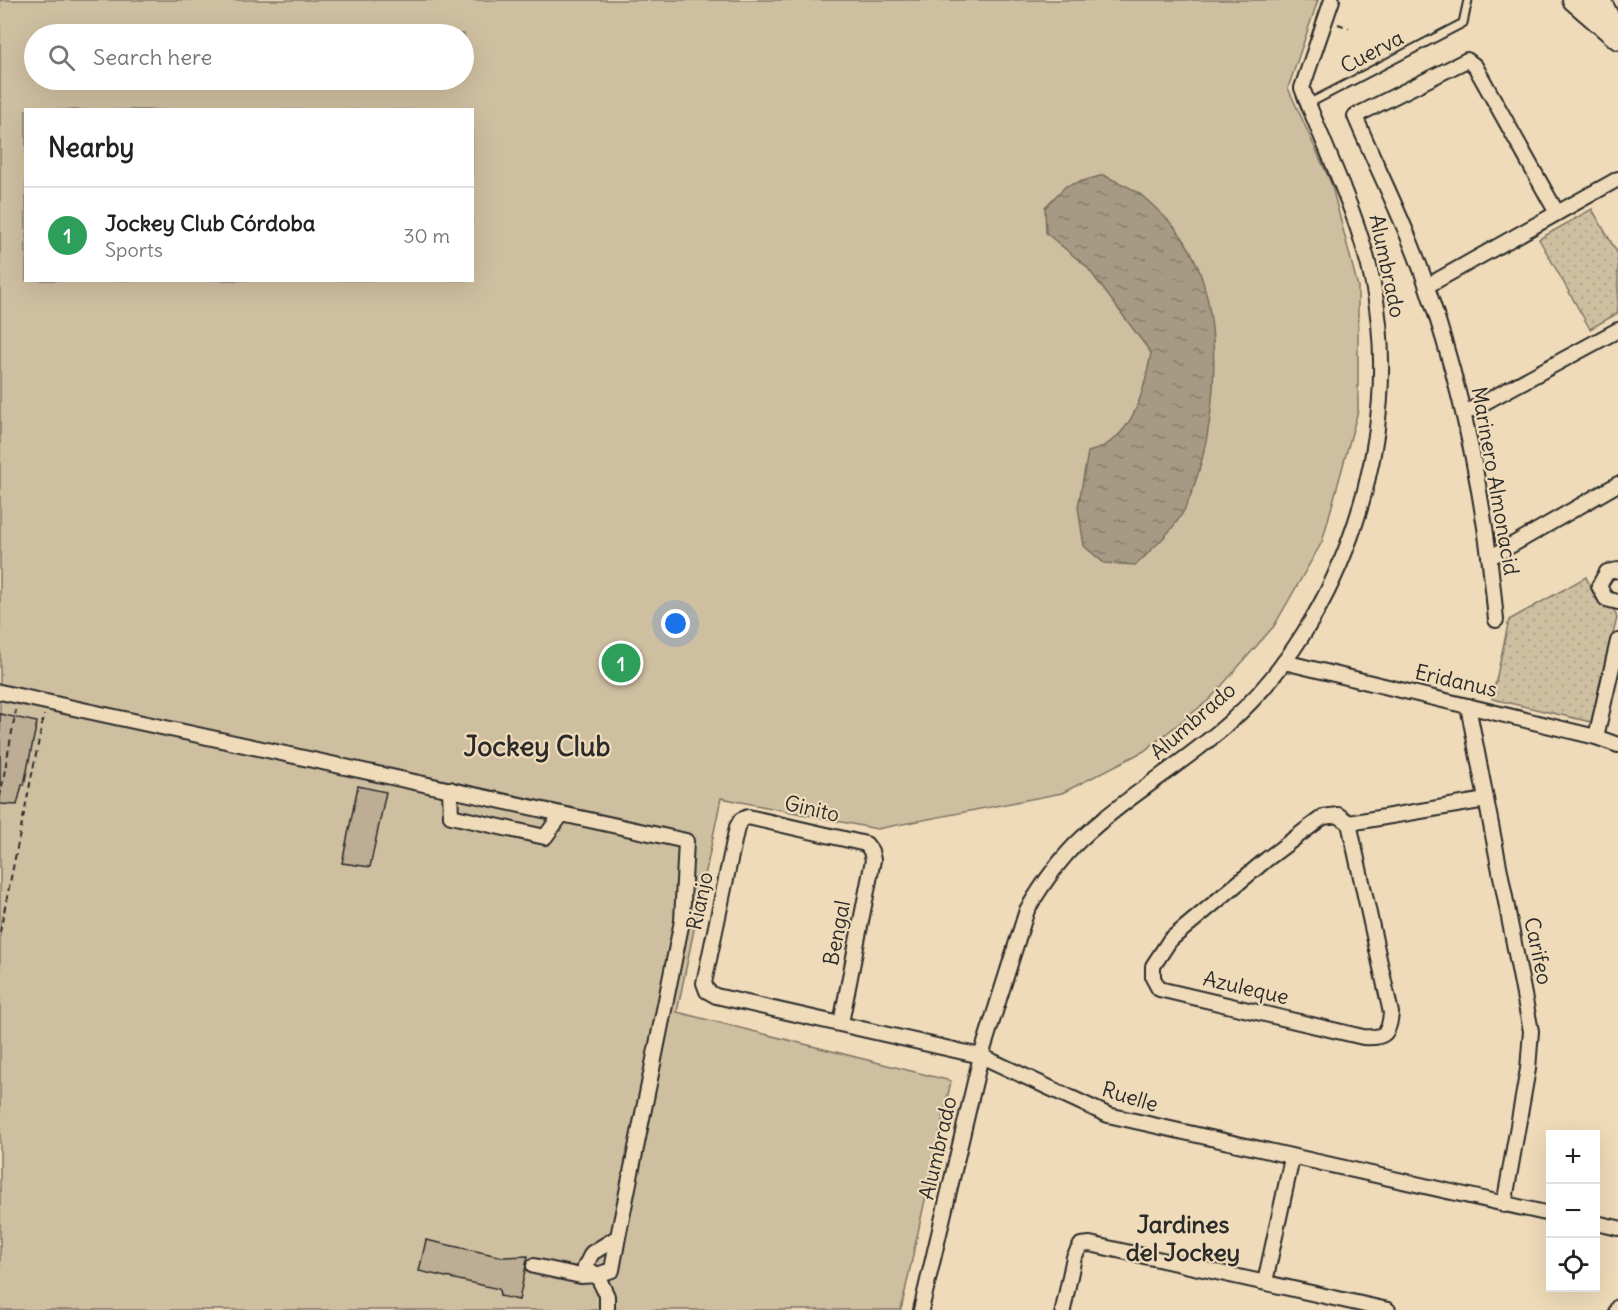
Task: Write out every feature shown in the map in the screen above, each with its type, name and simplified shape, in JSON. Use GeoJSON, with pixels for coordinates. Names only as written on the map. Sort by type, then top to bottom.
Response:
{"type":"FeatureCollection","features":[{"type":"Feature","properties":{"kind":"main road"},"geometry":{"type":"LineString","coordinates":[[1573,0],[1618,38]]}},
{"type":"Feature","properties":{"kind":"main road"},"geometry":{"type":"LineString","coordinates":[[1600,0],[1618,38]]}},
{"type":"Feature","properties":{"kind":"street","name":"Alumbrado"},"geometry":{"type":"LineString","coordinates":[[921,1310],[981,1056],[1015,942],[1027,910],[1039,889],[1080,840],[1226,726],[1284,662],[1340,565],[1359,517],[1375,446],[1380,388],[1380,334],[1373,284],[1351,203],[1302,88],[1332,0]]}},
{"type":"Feature","properties":{"kind":"street","name":"Marinero Almonacid"},"geometry":{"type":"LineString","coordinates":[[1496,620],[1491,557],[1465,414],[1427,286],[1355,116],[1458,62],[1467,60],[1475,66],[1557,213]]}},
{"type":"Feature","properties":{"kind":"street"},"geometry":{"type":"LineString","coordinates":[[1427,286],[1618,179]]}},
{"type":"Feature","properties":{"kind":"street"},"geometry":{"type":"LineString","coordinates":[[1465,414],[1618,330]]}},
{"type":"Feature","properties":{"kind":"street"},"geometry":{"type":"LineString","coordinates":[[1491,557],[1618,484]]}},
{"type":"Feature","properties":{"kind":"street"},"geometry":{"type":"LineString","coordinates":[[1618,570],[1607,572],[1599,586],[1606,599],[1618,602]]}},
{"type":"Feature","properties":{"kind":"street"},"geometry":{"type":"LineString","coordinates":[[1596,737],[1618,641]]}},
{"type":"Feature","properties":{"kind":"street","name":"Eridanus"},"geometry":{"type":"LineString","coordinates":[[1284,662],[1468,705],[1596,737],[1618,745]]}},
{"type":"Feature","properties":{"kind":"street"},"geometry":{"type":"LineString","coordinates":[[0,692],[686,841],[682,921],[612,1270],[597,1275],[581,1276],[534,1266]]}},
{"type":"Feature","properties":{"kind":"street","name":"Carifeo"},"geometry":{"type":"LineString","coordinates":[[1468,705],[1531,1031],[1528,1069],[1504,1205]]}},
{"type":"Feature","properties":{"kind":"street"},"geometry":{"type":"LineString","coordinates":[[450,789],[451,816],[544,837],[562,814]]}},
{"type":"Feature","properties":{"kind":"street","name":"Azuleque"},"geometry":{"type":"LineString","coordinates":[[1349,823],[1391,1013],[1390,1026],[1385,1033],[1378,1038],[1363,1037],[1159,989],[1153,978],[1153,966],[1160,952],[1178,934],[1323,817],[1338,815],[1349,823],[1486,800]]}},
{"type":"Feature","properties":{"kind":"street","name":"Ginito"},"geometry":{"type":"LineString","coordinates":[[741,820],[748,817],[807,829],[866,844],[871,850]]}},
{"type":"Feature","properties":{"kind":"street","name":"Rianjo"},"geometry":{"type":"LineString","coordinates":[[707,991],[704,983],[737,827],[741,820]]}},
{"type":"Feature","properties":{"kind":"street","name":"Bengal"},"geometry":{"type":"LineString","coordinates":[[841,1023],[873,860],[871,850]]}},
{"type":"Feature","properties":{"kind":"street","name":"Ruelle"},"geometry":{"type":"LineString","coordinates":[[707,991],[716,996],[981,1056],[1108,1115],[1546,1213]]}},
{"type":"Feature","properties":{"kind":"street"},"geometry":{"type":"LineString","coordinates":[[1265,1282],[1292,1158]]}},
{"type":"Feature","properties":{"kind":"street"},"geometry":{"type":"LineString","coordinates":[[1600,1224],[1618,1228]]}},
{"type":"Feature","properties":{"kind":"street"},"geometry":{"type":"LineString","coordinates":[[607,1310],[607,1296],[597,1275],[585,1268],[592,1253],[618,1238]]}},
{"type":"Feature","properties":{"kind":"street"},"geometry":{"type":"LineString","coordinates":[[1063,1310],[1074,1257],[1081,1245],[1090,1244],[1388,1310]]}},
{"type":"Feature","properties":{"kind":"lane","name":"Cuerva"},"geometry":{"type":"LineString","coordinates":[[1308,104],[1463,22],[1468,0]]}},
{"type":"Feature","properties":{"kind":"path"},"geometry":{"type":"LineString","coordinates":[[7,708],[25,711]]}},
{"type":"Feature","properties":{"kind":"path"},"geometry":{"type":"LineString","coordinates":[[0,797],[18,710],[15,709]]}},
{"type":"Feature","properties":{"kind":"path"},"geometry":{"type":"LineString","coordinates":[[0,932],[45,716],[35,714]]}},
{"type":"Feature","properties":{"kind":"shaded area"},"geometry":{"type":"Polygon","coordinates":[[[0,0],[1318,0],[1288,88],[1331,183],[1358,287],[1358,411],[1322,542],[1274,626],[1210,699],[1144,751],[1062,793],[877,829],[721,798],[677,1012],[951,1081],[901,1310],[0,1310],[0,0]]]}},
{"type":"Feature","properties":{"kind":"shaded area"},"geometry":{"type":"Polygon","coordinates":[[[1592,209],[1618,254],[1618,313],[1590,329],[1539,239],[1592,209]]]}},
{"type":"Feature","properties":{"kind":"shaded area"},"geometry":{"type":"Polygon","coordinates":[[[1586,577],[1595,598],[1614,610],[1617,618],[1591,722],[1492,699],[1509,620],[1586,577]]]}},
{"type":"Feature","properties":{"kind":"water"},"geometry":{"type":"Polygon","coordinates":[[[1103,175],[1140,194],[1180,234],[1198,267],[1213,333],[1212,405],[1198,473],[1188,502],[1178,520],[1136,565],[1104,563],[1084,546],[1078,507],[1088,452],[1116,438],[1126,426],[1140,399],[1151,353],[1087,267],[1046,233],[1045,207],[1066,186],[1103,175]]]}},
{"type":"Feature","properties":{"kind":"building"},"geometry":{"type":"Polygon","coordinates":[[[0,714],[37,722],[24,785],[22,785],[17,805],[0,804],[0,714]]]}},
{"type":"Feature","properties":{"kind":"building"},"geometry":{"type":"Polygon","coordinates":[[[358,786],[386,792],[370,867],[342,863],[358,786]]]}},
{"type":"Feature","properties":{"kind":"building"},"geometry":{"type":"Polygon","coordinates":[[[426,1240],[503,1257],[528,1256],[519,1300],[500,1296],[499,1289],[419,1271],[426,1240]]]}},
{"type":"Feature","properties":{"kind":"place","name":"Jockey Club Córdoba"},"geometry":{"type":"Point","coordinates":[621,663]}},
{"type":"Feature","properties":{"kind":"district","name":"Jockey Club"},"geometry":{"type":"Point","coordinates":[537,747]}},
{"type":"Feature","properties":{"kind":"district","name":"Jardines del Jockey"},"geometry":{"type":"Point","coordinates":[1183,1239]}}]}
